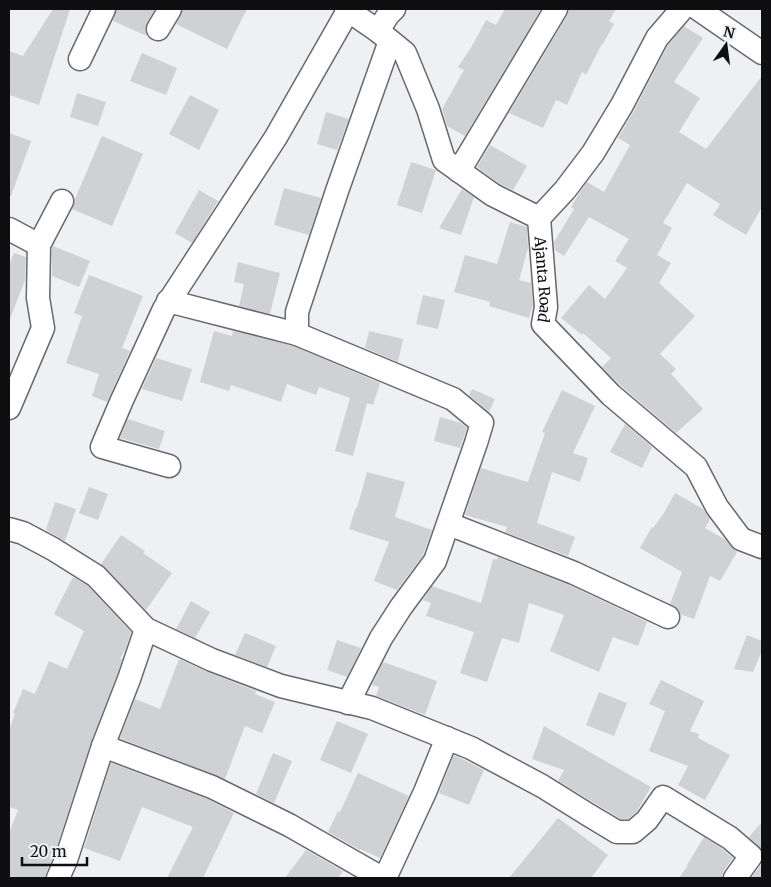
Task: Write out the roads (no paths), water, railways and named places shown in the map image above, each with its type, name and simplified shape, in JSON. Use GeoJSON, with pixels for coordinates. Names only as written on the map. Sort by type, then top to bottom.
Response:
{"type":"FeatureCollection","features":[{"type":"Feature","properties":{"kind":"street"},"geometry":{"type":"LineString","coordinates":[[80,59],[104,9]]}},
{"type":"Feature","properties":{"kind":"street"},"geometry":{"type":"LineString","coordinates":[[158,29],[170,9]]}},
{"type":"Feature","properties":{"kind":"street"},"geometry":{"type":"LineString","coordinates":[[169,466],[102,447],[168,301],[276,137],[348,9]]}},
{"type":"Feature","properties":{"kind":"street","name":"Ajanta Road"},"geometry":{"type":"LineString","coordinates":[[348,9],[405,54],[428,109],[444,160],[493,195],[539,218],[546,307],[542,324],[611,395],[696,467],[717,507],[741,539],[762,547]]}},
{"type":"Feature","properties":{"kind":"street"},"geometry":{"type":"LineString","coordinates":[[297,334],[297,312],[337,191],[384,36],[388,15],[394,9]]}},
{"type":"Feature","properties":{"kind":"street"},"geometry":{"type":"LineString","coordinates":[[459,171],[556,9]]}},
{"type":"Feature","properties":{"kind":"street"},"geometry":{"type":"LineString","coordinates":[[539,218],[565,190],[593,153],[622,105],[657,38],[682,9]]}},
{"type":"Feature","properties":{"kind":"street"},"geometry":{"type":"LineString","coordinates":[[698,9],[762,53]]}},
{"type":"Feature","properties":{"kind":"street"},"geometry":{"type":"LineString","coordinates":[[9,408],[43,328],[38,298],[39,244],[62,201]]}},
{"type":"Feature","properties":{"kind":"street"},"geometry":{"type":"LineString","coordinates":[[9,230],[39,244]]}},
{"type":"Feature","properties":{"kind":"street"},"geometry":{"type":"LineString","coordinates":[[168,301],[297,334],[453,399],[482,423],[435,561],[401,607],[382,638],[348,703]]}},
{"type":"Feature","properties":{"kind":"street"},"geometry":{"type":"LineString","coordinates":[[449,524],[574,573],[668,617]]}},
{"type":"Feature","properties":{"kind":"street"},"geometry":{"type":"LineString","coordinates":[[9,529],[53,549],[96,576],[146,629],[212,660],[281,686],[372,708],[471,748],[542,786],[617,832],[633,832],[647,820],[663,797],[730,838],[756,859],[735,878]]}},
{"type":"Feature","properties":{"kind":"street"},"geometry":{"type":"LineString","coordinates":[[58,878],[66,860],[103,746],[146,629]]}},
{"type":"Feature","properties":{"kind":"street"},"geometry":{"type":"LineString","coordinates":[[103,746],[212,788],[289,825],[384,878],[425,792],[447,738]]}}]}
